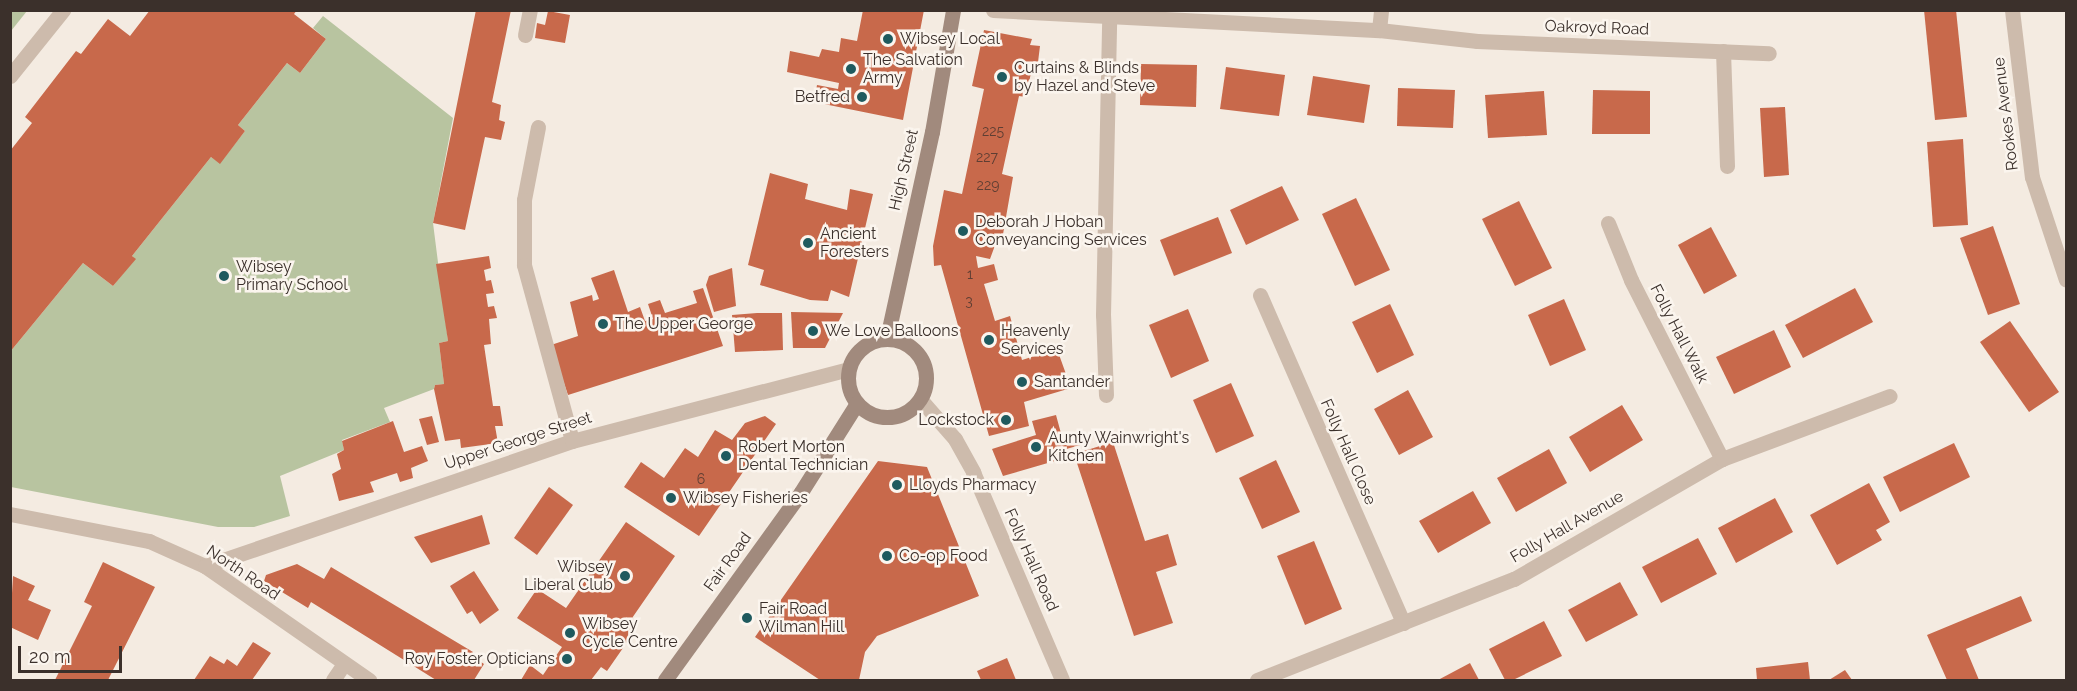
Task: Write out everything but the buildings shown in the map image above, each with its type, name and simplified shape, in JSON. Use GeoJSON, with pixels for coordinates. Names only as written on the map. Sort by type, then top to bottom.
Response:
{"type":"FeatureCollection","features":[{"type":"Feature","properties":{"kind":"main road","name":"High Street"},"geometry":{"type":"LineString","coordinates":[[887,338],[932,132],[953,10]]}},
{"type":"Feature","properties":{"kind":"main road"},"geometry":{"type":"LineString","coordinates":[[887,338],[906,344],[921,357],[927,382],[920,399],[905,413],[893,417],[868,413],[857,403],[847,382],[849,369],[862,347],[887,338]]}},
{"type":"Feature","properties":{"kind":"main road","name":"Fair Road"},"geometry":{"type":"LineString","coordinates":[[665,681],[801,492],[857,403]]}},
{"type":"Feature","properties":{"kind":"street"},"geometry":{"type":"LineString","coordinates":[[10,76],[63,10]]}},
{"type":"Feature","properties":{"kind":"street"},"geometry":{"type":"LineString","coordinates":[[525,36],[530,10]]}},
{"type":"Feature","properties":{"kind":"street","name":"Oakroyd Road"},"geometry":{"type":"LineString","coordinates":[[993,10],[1109,18],[1132,14],[1196,16],[1379,30],[1477,41],[1769,53]]}},
{"type":"Feature","properties":{"kind":"street"},"geometry":{"type":"LineString","coordinates":[[1379,30],[1381,10]]}},
{"type":"Feature","properties":{"kind":"street","name":"Rookes Avenue"},"geometry":{"type":"LineString","coordinates":[[2013,10],[2032,177],[2067,280]]}},
{"type":"Feature","properties":{"kind":"street"},"geometry":{"type":"LineString","coordinates":[[1106,395],[1102,315],[1109,18]]}},
{"type":"Feature","properties":{"kind":"street"},"geometry":{"type":"LineString","coordinates":[[1723,51],[1727,166]]}},
{"type":"Feature","properties":{"kind":"street"},"geometry":{"type":"LineString","coordinates":[[538,127],[524,200],[524,265],[572,441]]}},
{"type":"Feature","properties":{"kind":"street","name":"Folly Hall Walk"},"geometry":{"type":"LineString","coordinates":[[1608,223],[1631,280],[1722,459]]}},
{"type":"Feature","properties":{"kind":"street","name":"Folly Hall Close"},"geometry":{"type":"LineString","coordinates":[[1260,295],[1403,623]]}},
{"type":"Feature","properties":{"kind":"street","name":"Upper George Street"},"geometry":{"type":"LineString","coordinates":[[205,566],[572,441],[849,369]]}},
{"type":"Feature","properties":{"kind":"street","name":"Folly Hall Avenue"},"geometry":{"type":"LineString","coordinates":[[1257,681],[1514,579],[1722,459],[1890,396]]}},
{"type":"Feature","properties":{"kind":"street","name":"Folly Hall Road"},"geometry":{"type":"LineString","coordinates":[[920,399],[955,439],[973,472],[1062,681]]}},
{"type":"Feature","properties":{"kind":"street","name":"North Road"},"geometry":{"type":"LineString","coordinates":[[10,514],[149,541],[205,566],[369,681]]}},
{"type":"Feature","properties":{"kind":"street"},"geometry":{"type":"LineString","coordinates":[[333,681],[344,665]]}},
{"type":"Feature","properties":{"kind":"green space"},"geometry":{"type":"Polygon","coordinates":[[[10,11],[27,11],[11,31],[10,11]]]}},
{"type":"Feature","properties":{"kind":"green space","name":"Wibsey Primary School"},"geometry":{"type":"Polygon","coordinates":[[[323,16],[453,118],[433,223],[448,341],[439,343],[444,384],[435,385],[434,389],[384,408],[390,422],[342,440],[344,450],[280,476],[290,516],[254,527],[218,527],[11,487],[10,352],[83,263],[113,286],[135,259],[132,256],[211,157],[220,163],[245,131],[238,125],[287,63],[300,73],[326,39],[313,28],[323,16]]]}},
{"type":"Feature","properties":{"kind":"place","name":"Wibsey Local"},"geometry":{"type":"Point","coordinates":[888,39]}},
{"type":"Feature","properties":{"kind":"place","name":"The Salvation Army"},"geometry":{"type":"Point","coordinates":[851,69]}},
{"type":"Feature","properties":{"kind":"place","name":"Curtains & Blinds by Hazel and Steve"},"geometry":{"type":"Point","coordinates":[1002,77]}},
{"type":"Feature","properties":{"kind":"place","name":"Betfred"},"geometry":{"type":"Point","coordinates":[862,97]}},
{"type":"Feature","properties":{"kind":"place","name":"Deborah J Hoban Conveyancing Services"},"geometry":{"type":"Point","coordinates":[963,231]}},
{"type":"Feature","properties":{"kind":"place","name":"Ancient Foresters"},"geometry":{"type":"Point","coordinates":[808,243]}},
{"type":"Feature","properties":{"kind":"place","name":"Wibsey Primary School"},"geometry":{"type":"Point","coordinates":[224,276]}},
{"type":"Feature","properties":{"kind":"place","name":"The Upper George"},"geometry":{"type":"Point","coordinates":[603,324]}},
{"type":"Feature","properties":{"kind":"place","name":"We Love Balloons"},"geometry":{"type":"Point","coordinates":[813,331]}},
{"type":"Feature","properties":{"kind":"place","name":"Heavenly Services"},"geometry":{"type":"Point","coordinates":[989,340]}},
{"type":"Feature","properties":{"kind":"place","name":"Santander"},"geometry":{"type":"Point","coordinates":[1022,382]}},
{"type":"Feature","properties":{"kind":"place","name":"Lockstock"},"geometry":{"type":"Point","coordinates":[1006,420]}},
{"type":"Feature","properties":{"kind":"place","name":"Aunty Wainwright's Kitchen"},"geometry":{"type":"Point","coordinates":[1036,447]}},
{"type":"Feature","properties":{"kind":"place","name":"Robert Morton Dental Technician"},"geometry":{"type":"Point","coordinates":[726,456]}},
{"type":"Feature","properties":{"kind":"place","name":"Lloyds Pharmacy"},"geometry":{"type":"Point","coordinates":[897,485]}},
{"type":"Feature","properties":{"kind":"place","name":"Wibsey Fisheries"},"geometry":{"type":"Point","coordinates":[671,498]}},
{"type":"Feature","properties":{"kind":"place","name":"Co-op Food"},"geometry":{"type":"Point","coordinates":[887,556]}},
{"type":"Feature","properties":{"kind":"place","name":"Wibsey Liberal Club"},"geometry":{"type":"Point","coordinates":[625,576]}},
{"type":"Feature","properties":{"kind":"place","name":"Fair Road Wilman Hill"},"geometry":{"type":"Point","coordinates":[747,618]}},
{"type":"Feature","properties":{"kind":"place","name":"Wibsey Cycle Centre"},"geometry":{"type":"Point","coordinates":[570,633]}},
{"type":"Feature","properties":{"kind":"place","name":"Roy Foster Opticians"},"geometry":{"type":"Point","coordinates":[567,659]}}]}
